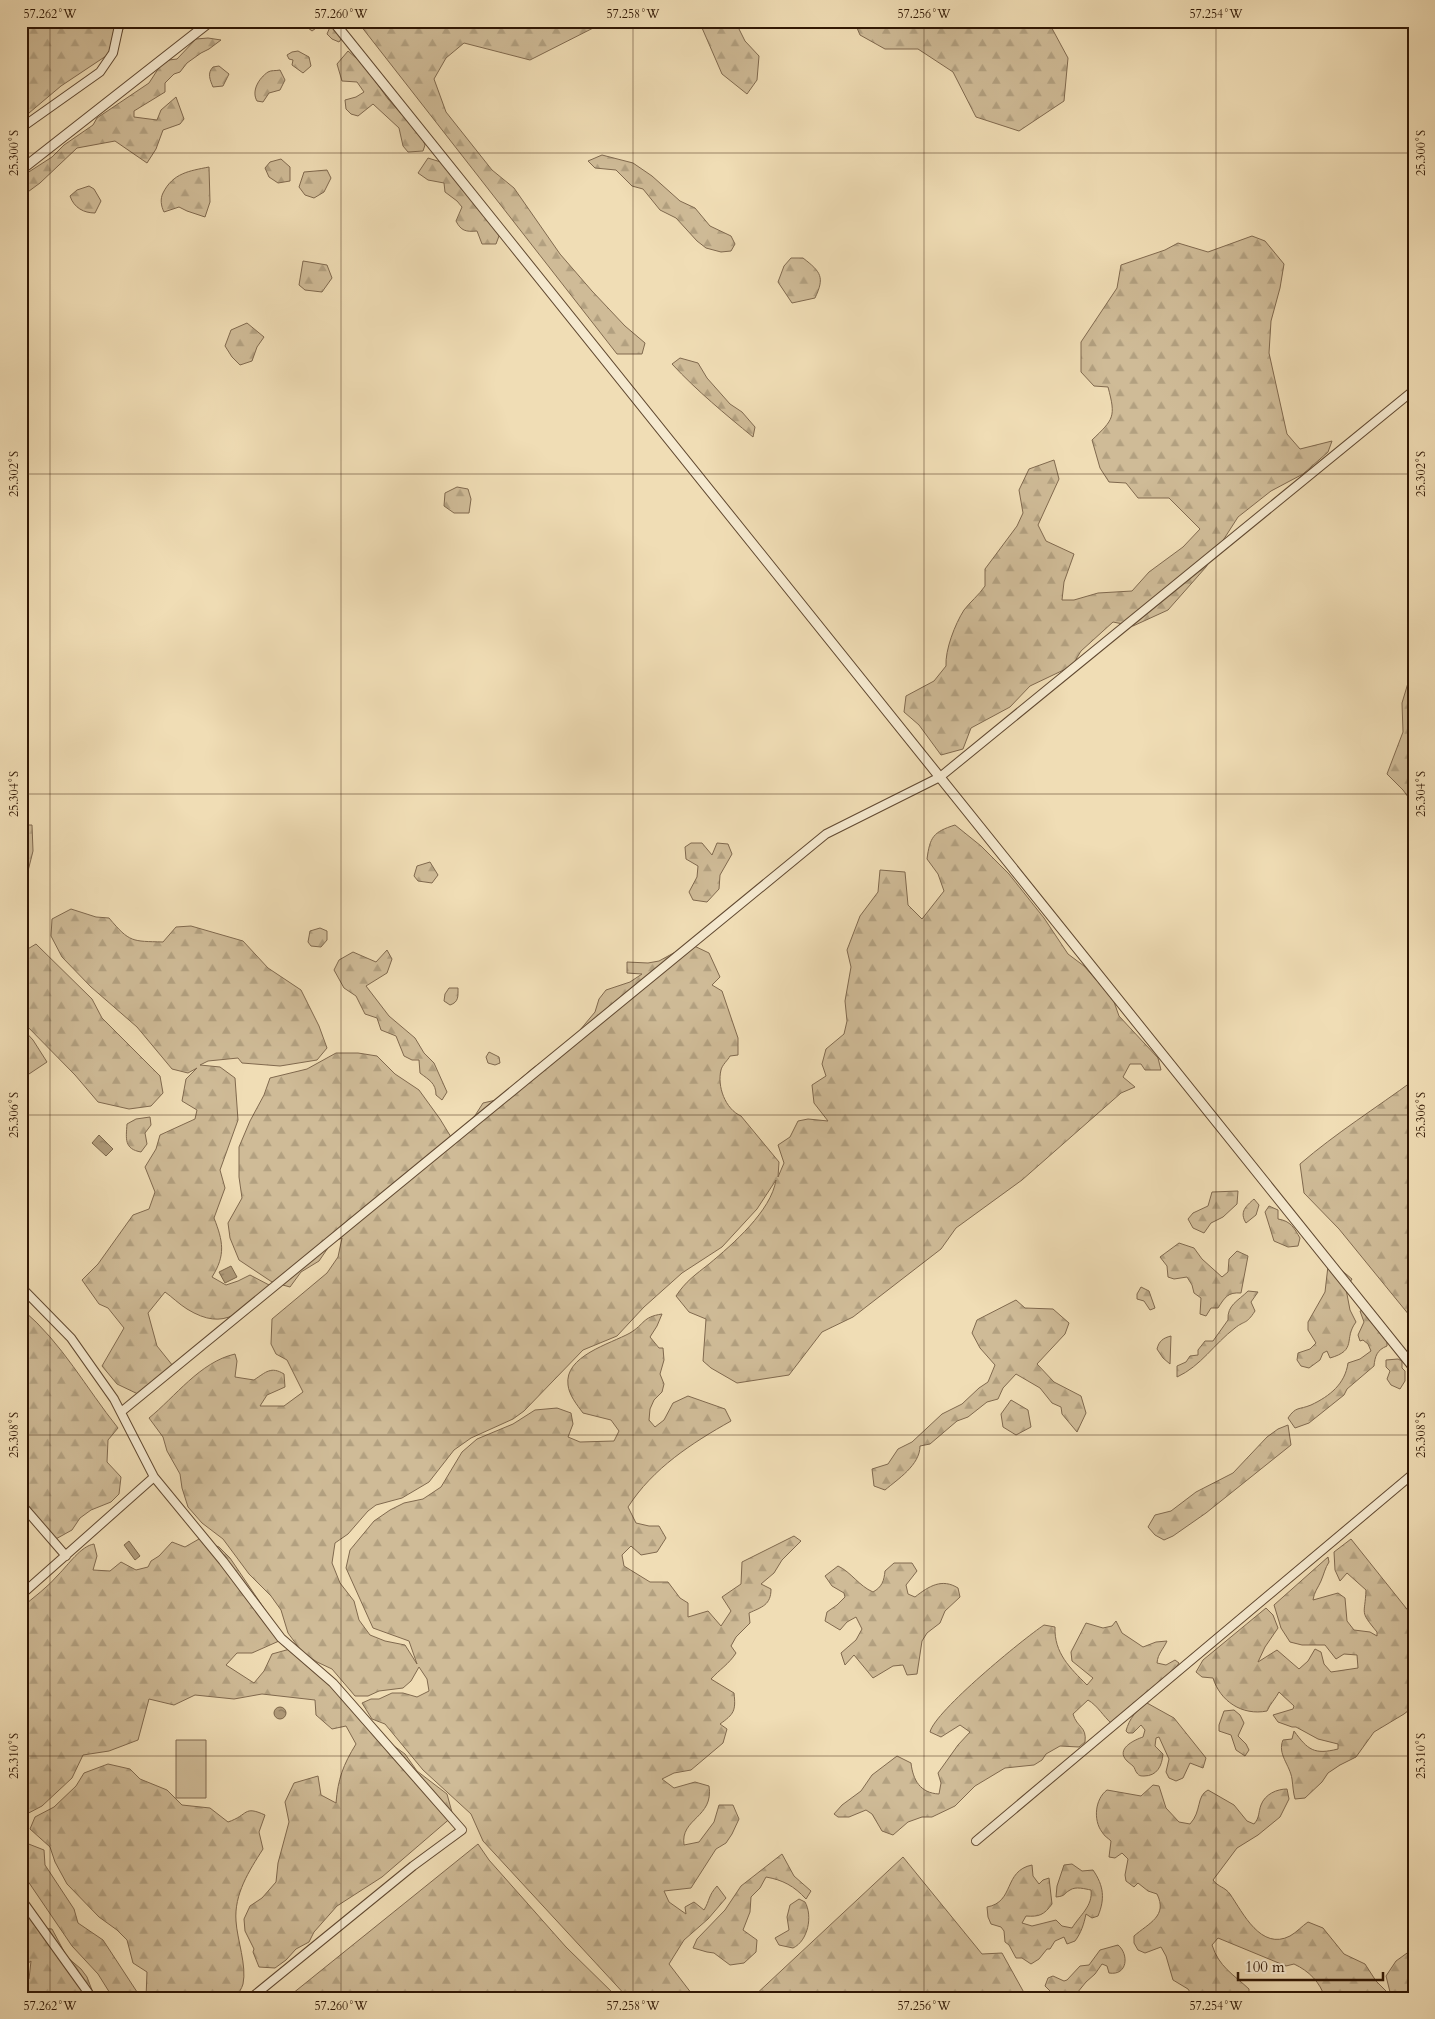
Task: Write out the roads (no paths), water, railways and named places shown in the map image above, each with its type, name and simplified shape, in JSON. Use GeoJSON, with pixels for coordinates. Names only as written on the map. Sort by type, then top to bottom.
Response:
{"type":"FeatureCollection","features":[{"type":"Feature","properties":{"kind":"street"},"geometry":{"type":"LineString","coordinates":[[21,128],[100,72],[113,53],[120,21]]}},
{"type":"Feature","properties":{"kind":"street"},"geometry":{"type":"LineString","coordinates":[[21,170],[211,21]]}},
{"type":"Feature","properties":{"kind":"street"},"geometry":{"type":"LineString","coordinates":[[333,21],[1414,1368]]}},
{"type":"Feature","properties":{"kind":"street"},"geometry":{"type":"LineString","coordinates":[[121,1412],[826,834],[940,777],[1414,390]]}},
{"type":"Feature","properties":{"kind":"street"},"geometry":{"type":"LineString","coordinates":[[21,1287],[71,1338],[114,1399],[154,1477],[224,1561],[281,1638],[333,1683],[462,1830],[413,1866],[251,1998]]}},
{"type":"Feature","properties":{"kind":"street"},"geometry":{"type":"LineString","coordinates":[[976,1841],[1414,1473]]}},
{"type":"Feature","properties":{"kind":"street"},"geometry":{"type":"LineString","coordinates":[[21,1596],[154,1477]]}},
{"type":"Feature","properties":{"kind":"street"},"geometry":{"type":"LineString","coordinates":[[21,1504],[66,1556]]}},
{"type":"Feature","properties":{"kind":"street"},"geometry":{"type":"LineString","coordinates":[[21,1900],[92,1998]]}},
{"type":"Feature","properties":{"kind":"water"},"geometry":{"type":"Polygon","coordinates":[[[99,1135],[113,1149],[106,1156],[92,1143],[99,1135]]]}},
{"type":"Feature","properties":{"kind":"water"},"geometry":{"type":"Polygon","coordinates":[[[231,1266],[237,1277],[225,1283],[219,1272],[231,1266]]]}},
{"type":"Feature","properties":{"kind":"water"},"geometry":{"type":"Polygon","coordinates":[[[129,1541],[140,1556],[135,1560],[124,1545],[129,1541]]]}},
{"type":"Feature","properties":{"kind":"water"},"geometry":{"type":"Polygon","coordinates":[[[278,1707],[282,1707],[286,1713],[282,1719],[278,1719],[274,1715],[274,1711],[278,1707]]]}}]}
